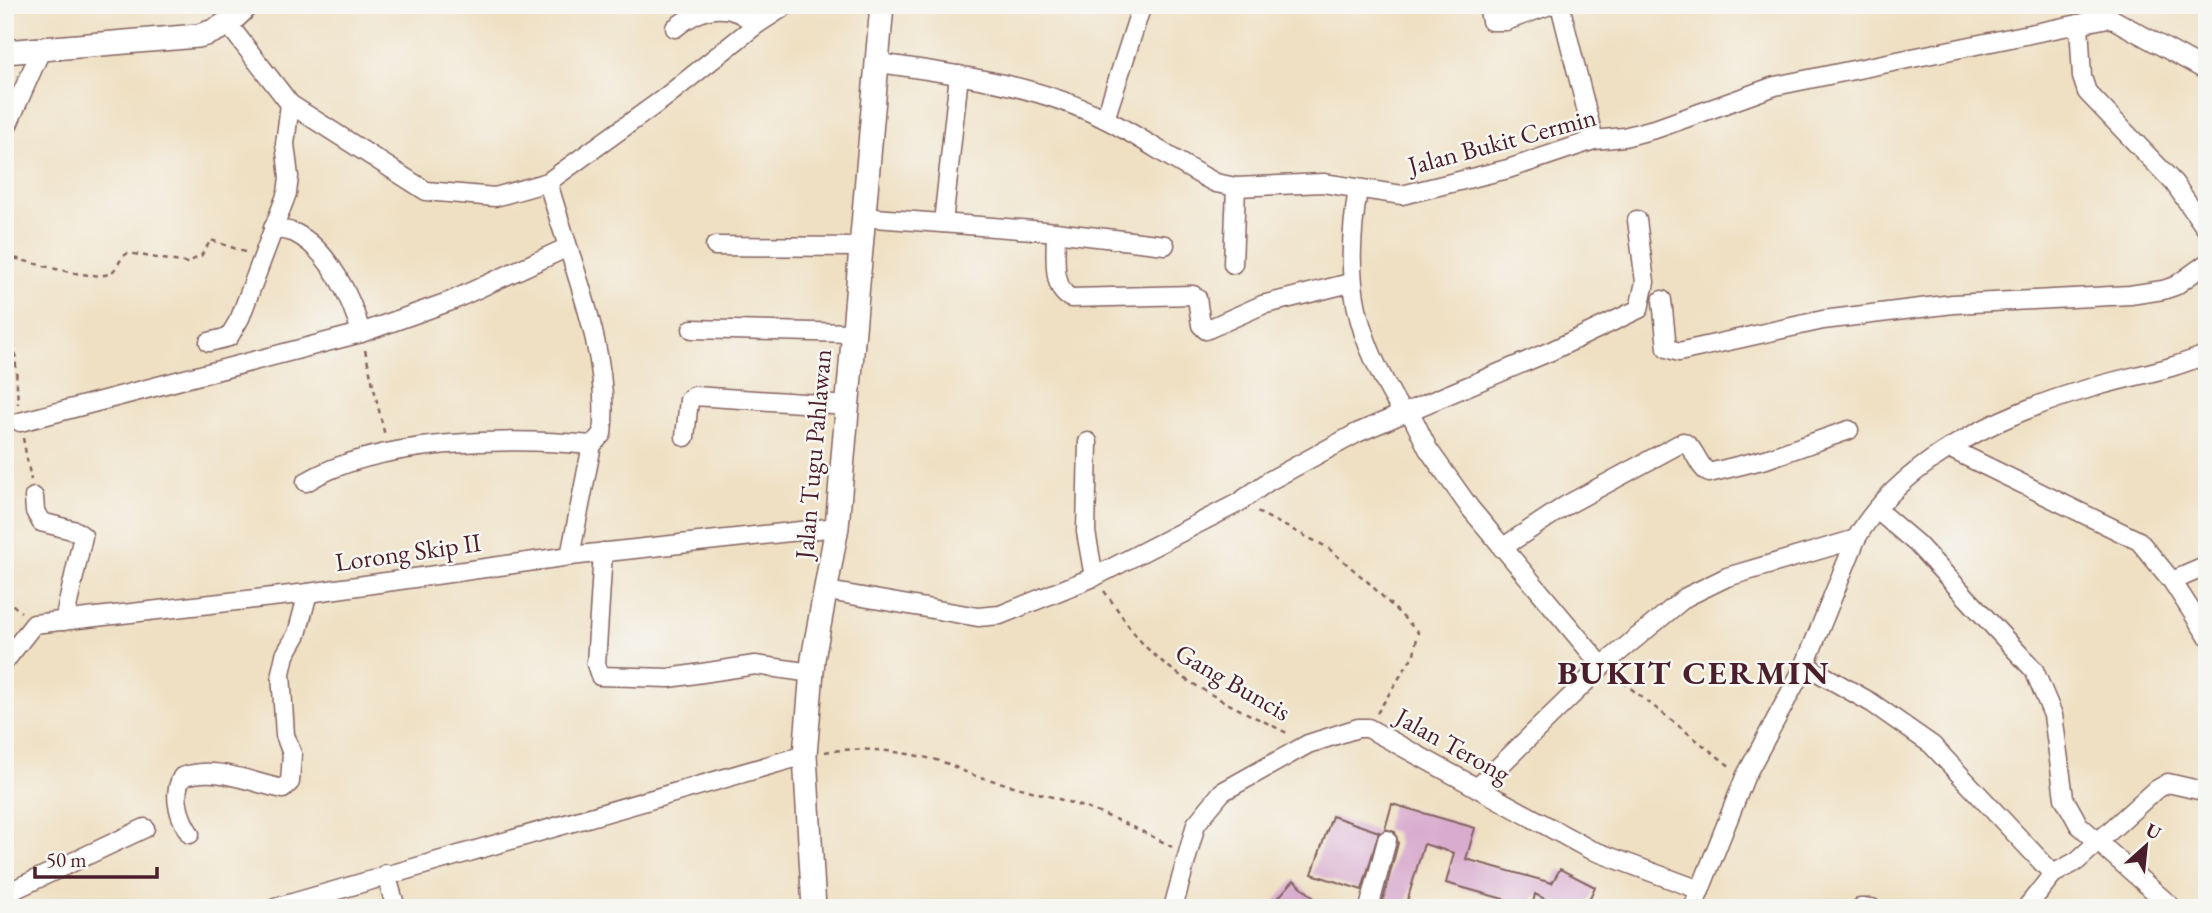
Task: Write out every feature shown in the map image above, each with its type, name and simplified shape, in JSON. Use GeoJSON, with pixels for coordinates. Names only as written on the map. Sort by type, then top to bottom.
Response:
{"type":"FeatureCollection","features":[{"type":"Feature","properties":{"kind":"main road"},"geometry":{"type":"LineString","coordinates":[[5,52],[198,36],[215,32],[228,24],[247,5]]}},
{"type":"Feature","properties":{"kind":"main road","name":"Jalan Tugu Pahlawan"},"geometry":{"type":"LineString","coordinates":[[814,908],[805,755],[812,673],[837,527],[882,5]]}},
{"type":"Feature","properties":{"kind":"street"},"geometry":{"type":"LineString","coordinates":[[228,24],[290,104],[426,191],[495,197],[548,183],[663,99],[757,24],[787,5]]}},
{"type":"Feature","properties":{"kind":"street"},"geometry":{"type":"LineString","coordinates":[[1105,119],[1142,5]]}},
{"type":"Feature","properties":{"kind":"street"},"geometry":{"type":"LineString","coordinates":[[1488,5],[1491,21],[1506,21],[1550,5]]}},
{"type":"Feature","properties":{"kind":"street"},"geometry":{"type":"LineString","coordinates":[[1560,5],[1594,140]]}},
{"type":"Feature","properties":{"kind":"street"},"geometry":{"type":"LineString","coordinates":[[2087,5],[2207,71]]}},
{"type":"Feature","properties":{"kind":"street"},"geometry":{"type":"LineString","coordinates":[[675,28],[691,15],[724,7],[743,10],[757,24]]}},
{"type":"Feature","properties":{"kind":"street","name":"Jalan Bukit Cermin"},"geometry":{"type":"LineString","coordinates":[[879,63],[959,75],[1056,99],[1105,119],[1216,183],[1236,187],[1323,183],[1402,195],[1451,186],[1594,140],[1624,137],[1658,128],[1775,86],[2108,18]]}},
{"type":"Feature","properties":{"kind":"street"},"geometry":{"type":"LineString","coordinates":[[2079,24],[2082,78],[2087,92],[2174,183],[2207,230]]}},
{"type":"Feature","properties":{"kind":"street"},"geometry":{"type":"LineString","coordinates":[[5,131],[42,48]]}},
{"type":"Feature","properties":{"kind":"street"},"geometry":{"type":"LineString","coordinates":[[943,223],[959,75]]}},
{"type":"Feature","properties":{"kind":"street"},"geometry":{"type":"LineString","coordinates":[[209,342],[229,337],[240,318],[287,193],[289,177],[285,144],[290,104]]}},
{"type":"Feature","properties":{"kind":"street"},"geometry":{"type":"LineString","coordinates":[[548,183],[595,343],[601,382],[602,435],[592,445],[570,556]]}},
{"type":"Feature","properties":{"kind":"street"},"geometry":{"type":"LineString","coordinates":[[1233,264],[1236,187]]}},
{"type":"Feature","properties":{"kind":"street"},"geometry":{"type":"LineString","coordinates":[[1358,189],[1350,283],[1366,343],[1378,372],[1428,449],[1502,548],[1602,666]]}},
{"type":"Feature","properties":{"kind":"street"},"geometry":{"type":"LineString","coordinates":[[862,217],[1056,232],[1165,245]]}},
{"type":"Feature","properties":{"kind":"street"},"geometry":{"type":"LineString","coordinates":[[828,591],[978,617],[1000,615],[1094,577],[1238,503],[1269,481],[1357,432],[1406,413],[1639,309],[1645,282],[1637,220]]}},
{"type":"Feature","properties":{"kind":"street"},"geometry":{"type":"LineString","coordinates":[[273,228],[294,232],[326,263],[350,297],[361,333]]}},
{"type":"Feature","properties":{"kind":"street"},"geometry":{"type":"LineString","coordinates":[[1056,232],[1060,288],[1065,296],[1193,295],[1197,298],[1201,325],[1206,330],[1262,305],[1350,283]]}},
{"type":"Feature","properties":{"kind":"street"},"geometry":{"type":"LineString","coordinates":[[715,246],[860,247]]}},
{"type":"Feature","properties":{"kind":"street"},"geometry":{"type":"LineString","coordinates":[[20,422],[361,333],[463,296],[566,248]]}},
{"type":"Feature","properties":{"kind":"street"},"geometry":{"type":"LineString","coordinates":[[1662,300],[1667,348],[1679,352],[1823,320],[1954,304],[2130,295],[2163,290],[2175,286],[2207,263]]}},
{"type":"Feature","properties":{"kind":"street"},"geometry":{"type":"LineString","coordinates":[[692,329],[852,333]]}},
{"type":"Feature","properties":{"kind":"street"},"geometry":{"type":"LineString","coordinates":[[1693,908],[1745,777],[1805,665],[1856,539],[1899,484],[1951,449],[2012,415],[2048,401],[2164,369],[2207,354]]}},
{"type":"Feature","properties":{"kind":"street"},"geometry":{"type":"LineString","coordinates":[[685,437],[689,400],[694,396],[849,407]]}},
{"type":"Feature","properties":{"kind":"street"},"geometry":{"type":"LineString","coordinates":[[1502,548],[1565,506],[1683,442],[1688,445],[1702,469],[1709,473],[1766,459],[1849,430]]}},
{"type":"Feature","properties":{"kind":"street"},"geometry":{"type":"LineString","coordinates":[[306,482],[335,466],[389,454],[508,442],[592,445]]}},
{"type":"Feature","properties":{"kind":"street"},"geometry":{"type":"LineString","coordinates":[[1088,442],[1086,532],[1094,577]]}},
{"type":"Feature","properties":{"kind":"street"},"geometry":{"type":"LineString","coordinates":[[1951,449],[2126,532],[2148,551],[2172,581],[2207,635]]}},
{"type":"Feature","properties":{"kind":"street"},"geometry":{"type":"LineString","coordinates":[[34,497],[35,511],[40,522],[76,531],[83,536],[64,621]]}},
{"type":"Feature","properties":{"kind":"street"},"geometry":{"type":"LineString","coordinates":[[1877,510],[1917,544],[2034,670],[2043,684],[2053,715],[2064,798],[2073,818],[2173,908]]}},
{"type":"Feature","properties":{"kind":"street","name":"Lorong Skip II"},"geometry":{"type":"LineString","coordinates":[[34,624],[308,593],[603,552],[837,527]]}},
{"type":"Feature","properties":{"kind":"street"},"geometry":{"type":"LineString","coordinates":[[1477,788],[1602,666],[1651,624],[1708,585],[1856,539]]}},
{"type":"Feature","properties":{"kind":"street"},"geometry":{"type":"LineString","coordinates":[[603,552],[596,664],[600,676],[669,678],[755,665],[812,673]]}},
{"type":"Feature","properties":{"kind":"street"},"geometry":{"type":"LineString","coordinates":[[2172,581],[2207,566]]}},
{"type":"Feature","properties":{"kind":"street"},"geometry":{"type":"LineString","coordinates":[[190,834],[176,801],[176,788],[182,777],[199,771],[219,772],[283,789],[290,782],[292,754],[285,735],[281,673],[285,655],[298,634],[308,593]]}},
{"type":"Feature","properties":{"kind":"street"},"geometry":{"type":"LineString","coordinates":[[5,661],[34,624]]}},
{"type":"Feature","properties":{"kind":"street"},"geometry":{"type":"LineString","coordinates":[[1805,665],[1872,703],[1932,745],[2053,874]]}},
{"type":"Feature","properties":{"kind":"street","name":"Jalan Terong"},"geometry":{"type":"LineString","coordinates":[[1173,908],[1196,824],[1222,792],[1308,744],[1358,728],[1368,728],[1589,849],[1700,890]]}},
{"type":"Feature","properties":{"kind":"street"},"geometry":{"type":"LineString","coordinates":[[275,908],[805,755]]}},
{"type":"Feature","properties":{"kind":"street"},"geometry":{"type":"LineString","coordinates":[[2026,908],[2053,874],[2077,861],[2146,797],[2168,783],[2207,792]]}},
{"type":"Feature","properties":{"kind":"street"},"geometry":{"type":"LineString","coordinates":[[5,894],[145,828]]}},
{"type":"Feature","properties":{"kind":"street"},"geometry":{"type":"LineString","coordinates":[[1369,908],[1387,840]]}},
{"type":"Feature","properties":{"kind":"street"},"geometry":{"type":"LineString","coordinates":[[386,874],[396,908]]}},
{"type":"Feature","properties":{"kind":"street"},"geometry":{"type":"LineString","coordinates":[[1860,908],[1872,908]]}},
{"type":"Feature","properties":{"kind":"path"},"geometry":{"type":"LineString","coordinates":[[5,257],[87,275],[113,272],[121,256],[128,253],[190,262],[201,256],[211,240],[262,256]]}},
{"type":"Feature","properties":{"kind":"path"},"geometry":{"type":"LineString","coordinates":[[361,333],[389,454]]}},
{"type":"Feature","properties":{"kind":"path"},"geometry":{"type":"LineString","coordinates":[[1238,503],[1327,547],[1369,583],[1418,632],[1414,654],[1368,728]]}},
{"type":"Feature","properties":{"kind":"path","name":"Gang Buncis"},"geometry":{"type":"LineString","coordinates":[[1094,577],[1147,649],[1165,664],[1220,698],[1308,744]]}},
{"type":"Feature","properties":{"kind":"path"},"geometry":{"type":"LineString","coordinates":[[5,598],[34,624]]}},
{"type":"Feature","properties":{"kind":"path"},"geometry":{"type":"LineString","coordinates":[[1602,666],[1745,777]]}},
{"type":"Feature","properties":{"kind":"path"},"geometry":{"type":"LineString","coordinates":[[805,755],[859,747],[939,761],[971,774],[1111,815],[1186,855]]}},
{"type":"Feature","properties":{"kind":"path"},"geometry":{"type":"LineString","coordinates":[[858,908],[884,903],[898,908]]}},
{"type":"Feature","properties":{"kind":"building"},"geometry":{"type":"Polygon","coordinates":[[[1392,804],[1475,828],[1466,859],[1552,883],[1560,869],[1595,887],[1585,908],[1562,908],[1535,894],[1532,907],[1446,883],[1454,853],[1424,844],[1405,908],[1381,908],[1398,843],[1395,832],[1385,829],[1392,804]]]}},
{"type":"Feature","properties":{"kind":"building"},"geometry":{"type":"Polygon","coordinates":[[[1332,816],[1379,832],[1362,890],[1312,874],[1332,816]]]}},
{"type":"Feature","properties":{"kind":"building"},"geometry":{"type":"Polygon","coordinates":[[[1294,880],[1314,898],[1305,908],[1269,908],[1294,880]]]}},
{"type":"Feature","properties":{"kind":"district","name":"BUKIT CERMIN"},"geometry":{"type":"Point","coordinates":[1694,672]}}]}
